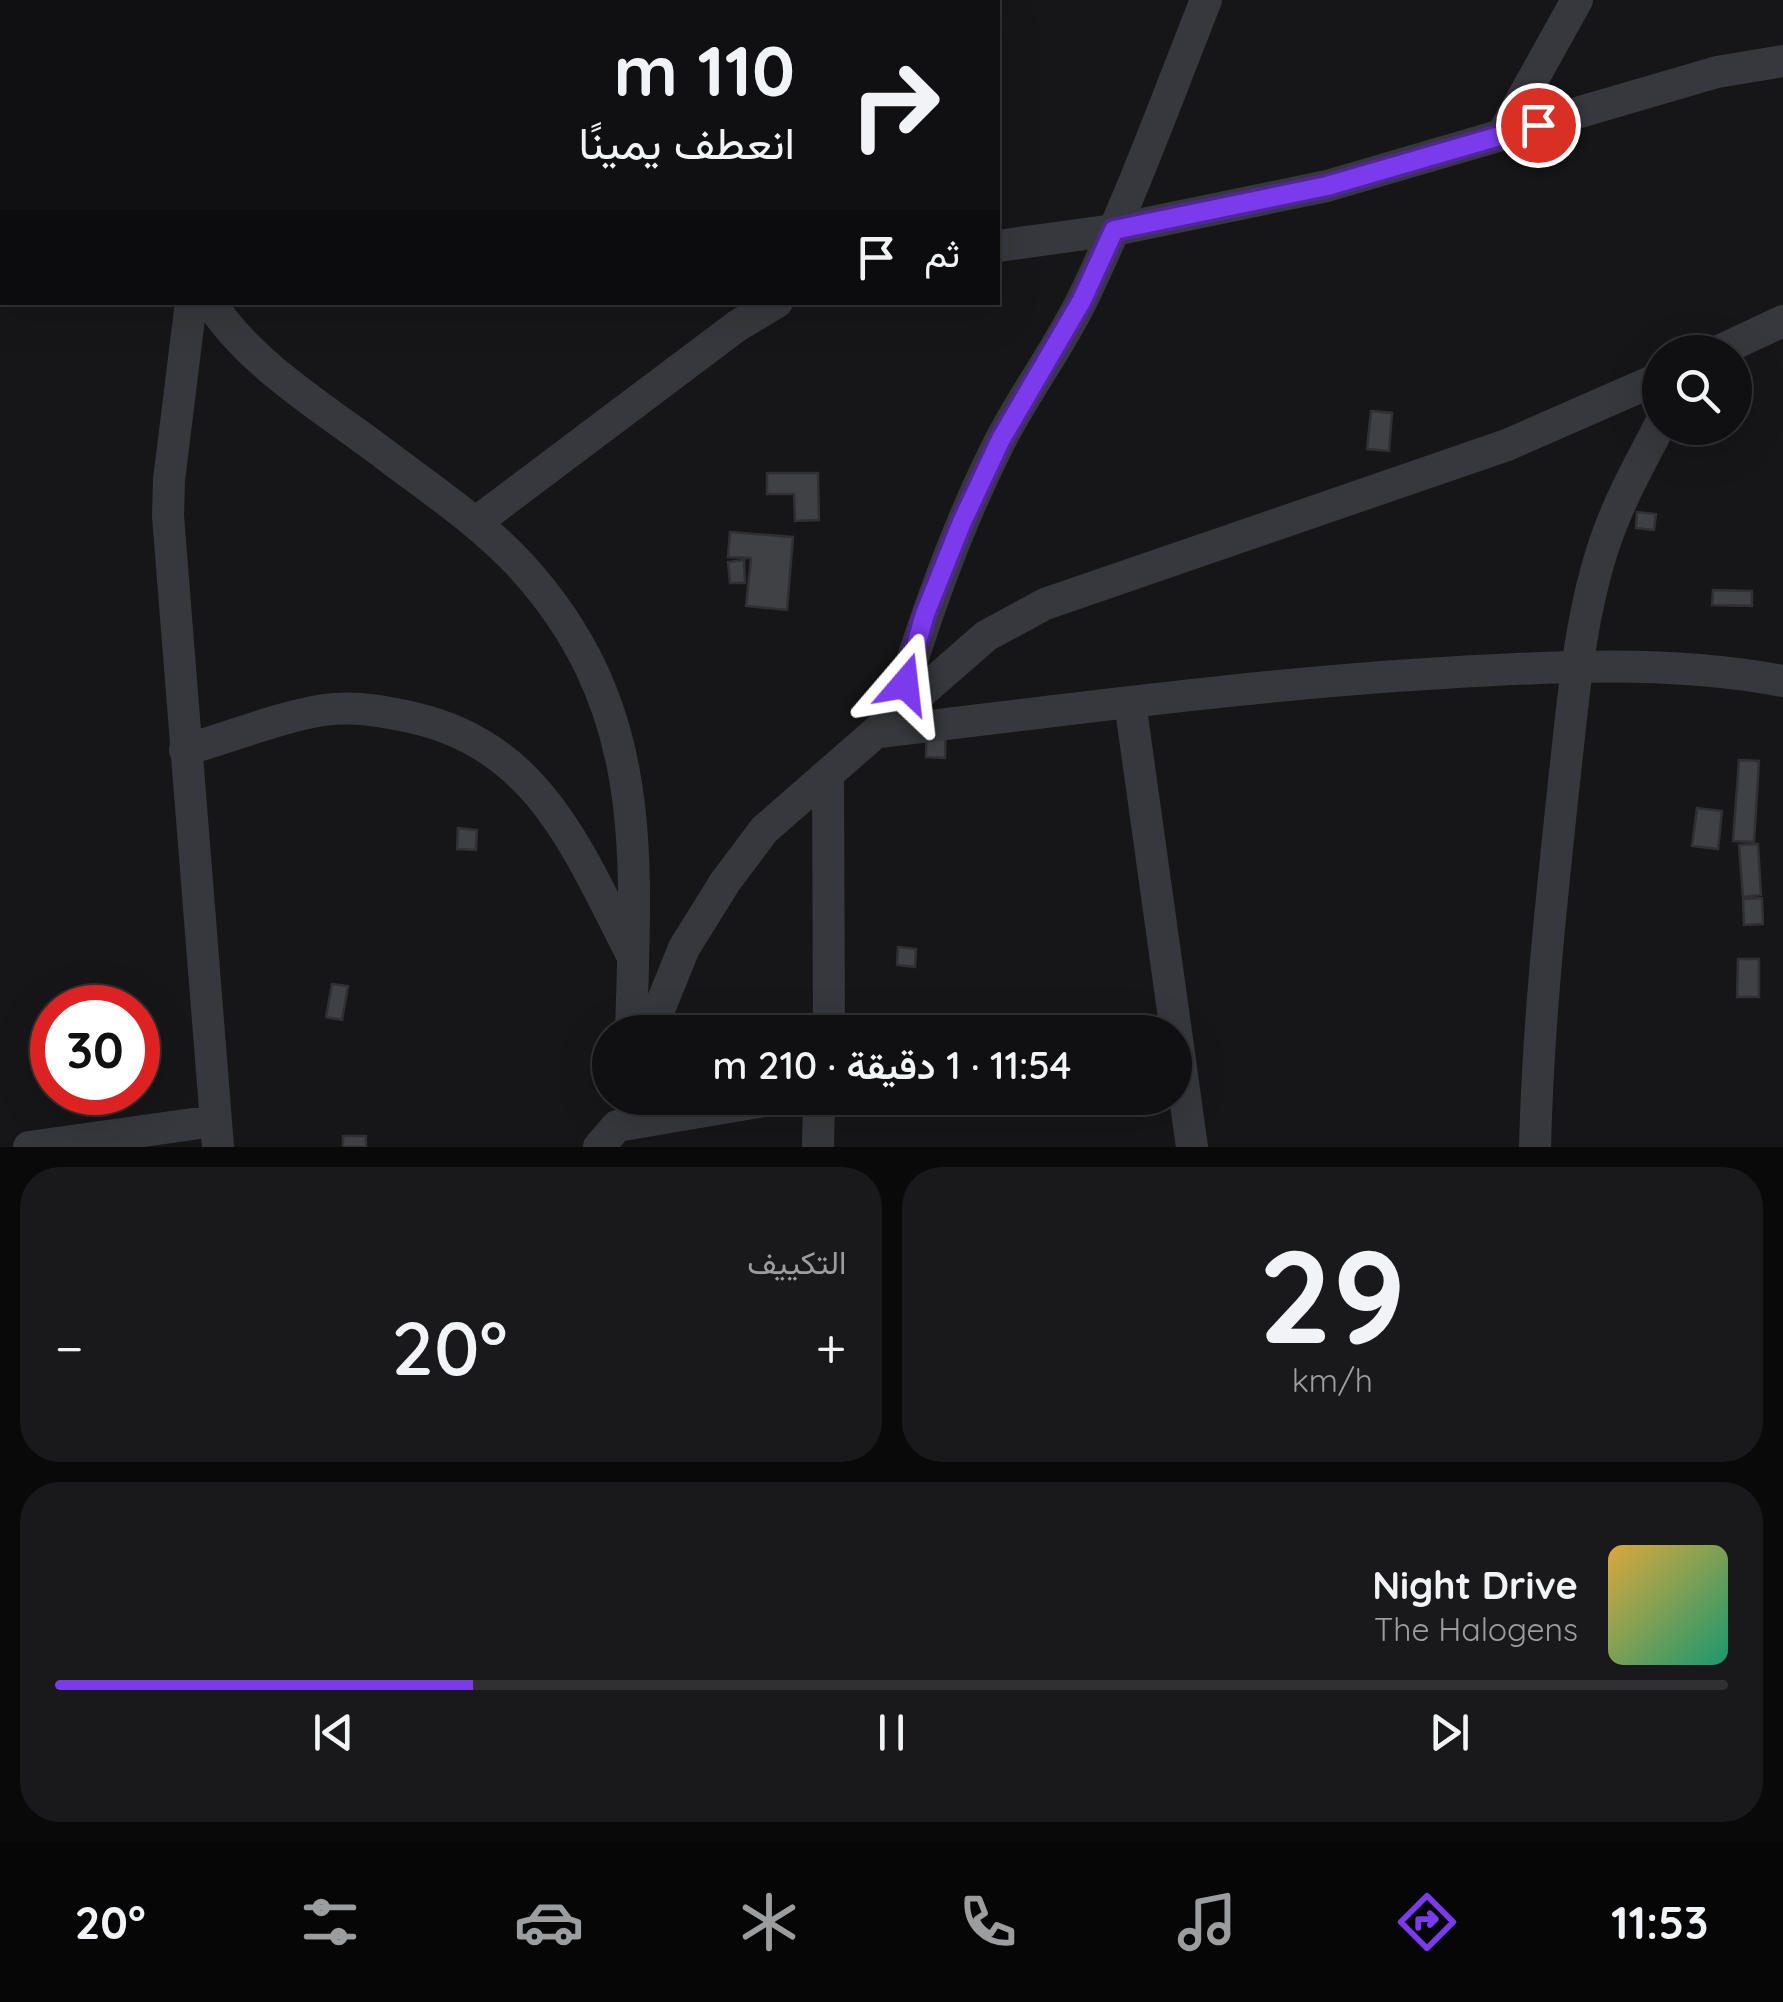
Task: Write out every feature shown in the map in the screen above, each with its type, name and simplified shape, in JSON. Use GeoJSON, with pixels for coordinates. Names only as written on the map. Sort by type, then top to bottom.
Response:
{"type":"FeatureCollection","features":[{"type":"Feature","properties":{"kind":"street"},"geometry":{"type":"LineString","coordinates":[[886,725],[962,522],[1001,439],[1082,300],[1206,0]]}},
{"type":"Feature","properties":{"kind":"street"},"geometry":{"type":"LineString","coordinates":[[1502,136],[1577,0]]}},
{"type":"Feature","properties":{"kind":"street"},"geometry":{"type":"LineString","coordinates":[[1000,246],[1114,230],[1327,186],[1717,72],[1783,61]]}},
{"type":"Feature","properties":{"kind":"street"},"geometry":{"type":"LineString","coordinates":[[29,1147],[216,1134],[168,516],[191,305]]}},
{"type":"Feature","properties":{"kind":"street"},"geometry":{"type":"LineString","coordinates":[[212,305],[222,321],[270,366],[475,523],[521,566],[562,616],[592,668],[614,722],[626,772],[636,893],[631,1015]]}},
{"type":"Feature","properties":{"kind":"street"},"geometry":{"type":"LineString","coordinates":[[475,523],[737,326],[772,305]]}},
{"type":"Feature","properties":{"kind":"street"},"geometry":{"type":"LineString","coordinates":[[1752,336],[1783,321]]}},
{"type":"Feature","properties":{"kind":"street"},"geometry":{"type":"LineString","coordinates":[[657,1015],[684,948],[725,882],[764,830],[986,636],[1045,604],[1507,444],[1642,386]]}},
{"type":"Feature","properties":{"kind":"street"},"geometry":{"type":"LineString","coordinates":[[1535,1147],[1543,973],[1577,664],[1605,542],[1649,445]]}},
{"type":"Feature","properties":{"kind":"street"},"geometry":{"type":"LineString","coordinates":[[886,725],[1318,680],[1577,664],[1747,674],[1783,681]]}},
{"type":"Feature","properties":{"kind":"street"},"geometry":{"type":"LineString","coordinates":[[1130,702],[1161,1015]]}},
{"type":"Feature","properties":{"kind":"street"},"geometry":{"type":"LineString","coordinates":[[185,750],[323,710],[373,708],[430,721],[491,748],[534,785],[566,828],[633,957]]}},
{"type":"Feature","properties":{"kind":"street"},"geometry":{"type":"LineString","coordinates":[[828,775],[829,1015]]}},
{"type":"Feature","properties":{"kind":"street"},"geometry":{"type":"LineString","coordinates":[[613,1129],[688,1115]]}},
{"type":"Feature","properties":{"kind":"street"},"geometry":{"type":"LineString","coordinates":[[818,1147],[819,1115]]}},
{"type":"Feature","properties":{"kind":"street"},"geometry":{"type":"LineString","coordinates":[[1184,1115],[1192,1147]]}},
{"type":"Feature","properties":{"kind":"building"},"geometry":{"type":"Polygon","coordinates":[[[1371,411],[1392,413],[1389,451],[1367,449],[1371,411]]]}},
{"type":"Feature","properties":{"kind":"building"},"geometry":{"type":"Polygon","coordinates":[[[767,473],[818,473],[819,520],[795,521],[794,494],[767,494],[767,473]]]}},
{"type":"Feature","properties":{"kind":"building"},"geometry":{"type":"Polygon","coordinates":[[[1637,512],[1656,514],[1654,530],[1636,528],[1637,512]]]}},
{"type":"Feature","properties":{"kind":"building"},"geometry":{"type":"Polygon","coordinates":[[[730,532],[793,537],[787,610],[746,606],[751,558],[728,557],[730,532]]]}},
{"type":"Feature","properties":{"kind":"building"},"geometry":{"type":"Polygon","coordinates":[[[744,560],[745,583],[730,583],[728,562],[744,560]]]}},
{"type":"Feature","properties":{"kind":"building"},"geometry":{"type":"Polygon","coordinates":[[[1713,590],[1752,591],[1752,606],[1712,605],[1713,590]]]}},
{"type":"Feature","properties":{"kind":"building"},"geometry":{"type":"Polygon","coordinates":[[[927,713],[946,713],[945,758],[926,757],[927,713]]]}},
{"type":"Feature","properties":{"kind":"building"},"geometry":{"type":"Polygon","coordinates":[[[1739,760],[1759,761],[1754,842],[1733,841],[1739,760]]]}},
{"type":"Feature","properties":{"kind":"building"},"geometry":{"type":"Polygon","coordinates":[[[1697,808],[1722,811],[1718,849],[1692,846],[1697,808]]]}},
{"type":"Feature","properties":{"kind":"building"},"geometry":{"type":"Polygon","coordinates":[[[458,828],[477,830],[476,850],[457,849],[458,828]]]}},
{"type":"Feature","properties":{"kind":"building"},"geometry":{"type":"Polygon","coordinates":[[[1758,844],[1761,895],[1743,897],[1739,845],[1758,844]]]}},
{"type":"Feature","properties":{"kind":"building"},"geometry":{"type":"Polygon","coordinates":[[[1762,898],[1763,924],[1744,925],[1743,899],[1762,898]]]}},
{"type":"Feature","properties":{"kind":"building"},"geometry":{"type":"Polygon","coordinates":[[[898,947],[916,949],[915,967],[897,965],[898,947]]]}},
{"type":"Feature","properties":{"kind":"building"},"geometry":{"type":"Polygon","coordinates":[[[1738,959],[1759,959],[1759,997],[1737,997],[1738,959]]]}},
{"type":"Feature","properties":{"kind":"building"},"geometry":{"type":"Polygon","coordinates":[[[332,984],[348,986],[342,1020],[326,1017],[332,984]]]}},
{"type":"Feature","properties":{"kind":"building"},"geometry":{"type":"Polygon","coordinates":[[[343,1136],[366,1136],[366,1147],[343,1147],[343,1136]]]}},
{"type":"Feature","properties":{"kind":"route"},"geometry":{"type":"LineString","coordinates":[[905,684],[925,614],[962,522],[1001,439],[1082,300],[1114,230],[1327,186],[1538,125]]}}]}
